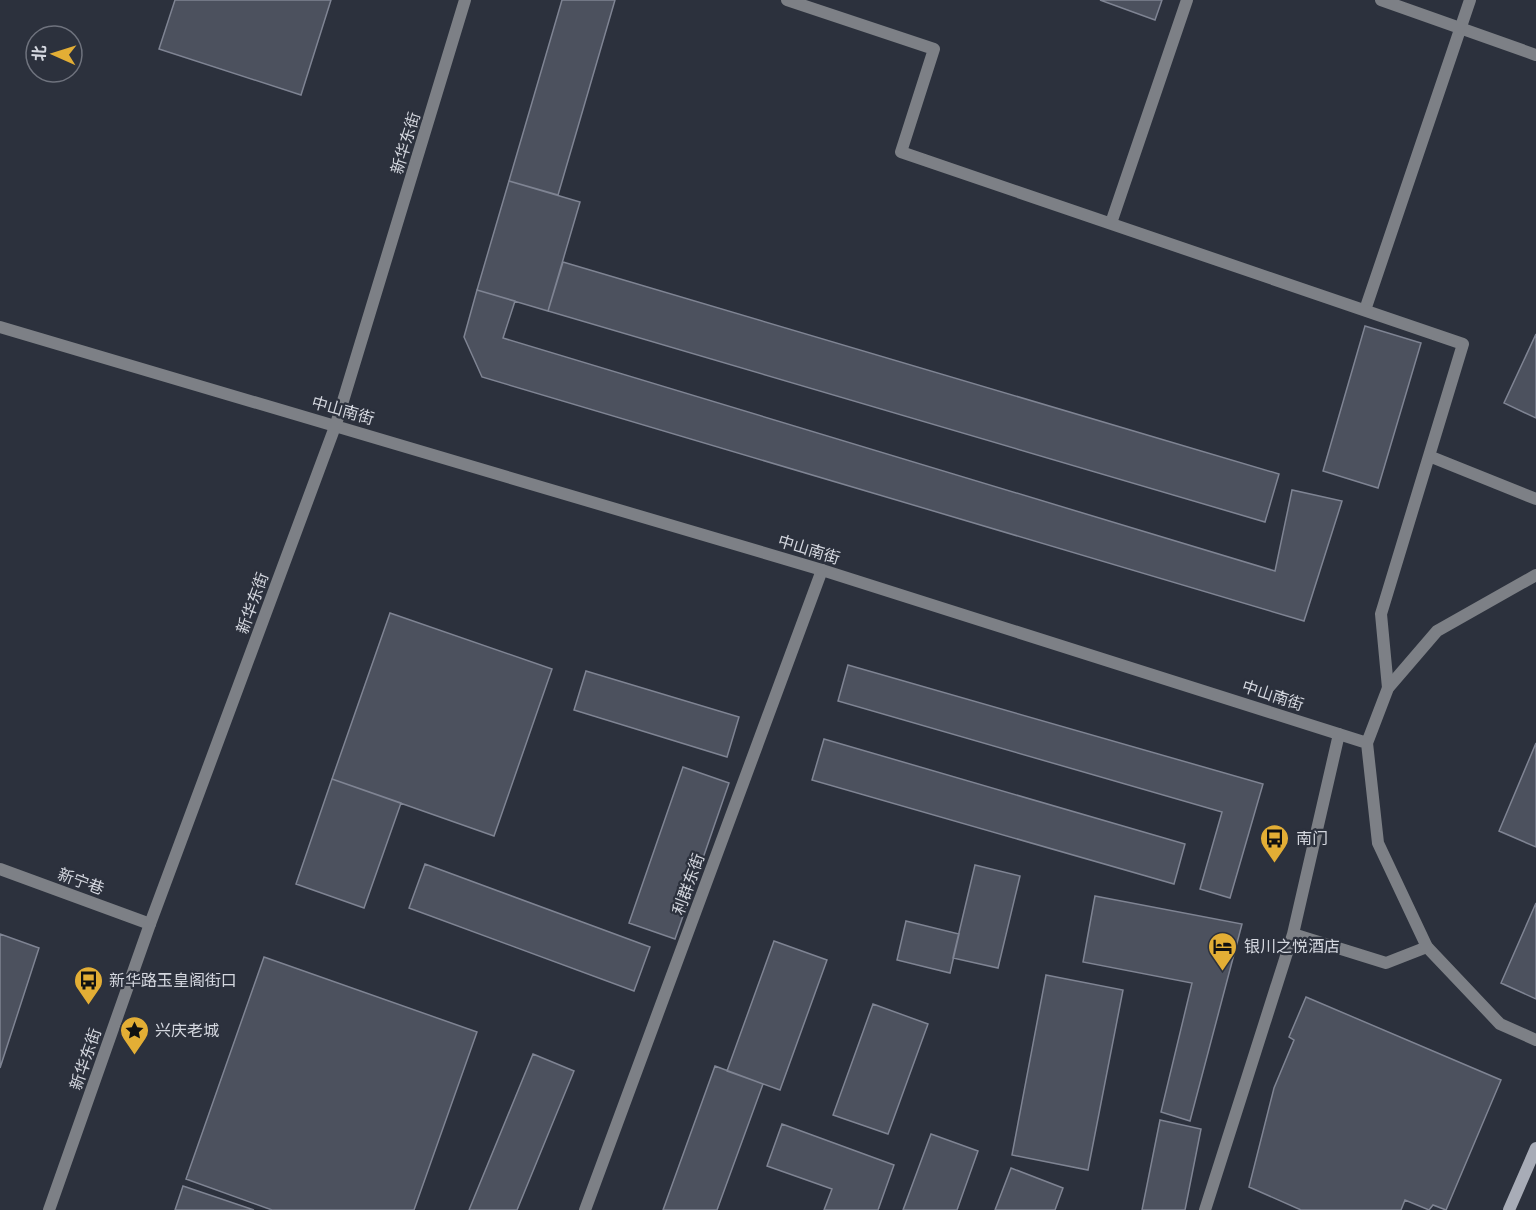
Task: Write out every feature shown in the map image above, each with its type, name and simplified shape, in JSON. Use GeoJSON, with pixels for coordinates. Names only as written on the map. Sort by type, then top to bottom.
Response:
{"type":"FeatureCollection","features":[{"type":"Feature","properties":{"kind":"main road"},"geometry":{"type":"LineString","coordinates":[[1509,1210],[1536,1148]]}},
{"type":"Feature","properties":{"kind":"street","name":"新华东街"},"geometry":{"type":"LineString","coordinates":[[49,1210],[150,924],[336,424],[465,0]]}},
{"type":"Feature","properties":{"kind":"street"},"geometry":{"type":"LineString","coordinates":[[787,0],[934,49],[901,152],[1463,344],[1381,614],[1388,688]]}},
{"type":"Feature","properties":{"kind":"street"},"geometry":{"type":"LineString","coordinates":[[1111,223],[1187,0]]}},
{"type":"Feature","properties":{"kind":"street"},"geometry":{"type":"LineString","coordinates":[[1381,0],[1536,56]]}},
{"type":"Feature","properties":{"kind":"street"},"geometry":{"type":"LineString","coordinates":[[1365,310],[1470,0]]}},
{"type":"Feature","properties":{"kind":"street","name":"中山南街"},"geometry":{"type":"LineString","coordinates":[[0,327],[336,424],[822,570],[1368,743]]}},
{"type":"Feature","properties":{"kind":"street"},"geometry":{"type":"LineString","coordinates":[[1429,456],[1536,499]]}},
{"type":"Feature","properties":{"kind":"street","name":"利群东街"},"geometry":{"type":"LineString","coordinates":[[585,1210],[822,570]]}},
{"type":"Feature","properties":{"kind":"street"},"geometry":{"type":"LineString","coordinates":[[1536,575],[1437,630],[1388,688],[1368,743],[1378,843],[1427,947],[1500,1024],[1536,1040]]}},
{"type":"Feature","properties":{"kind":"street"},"geometry":{"type":"LineString","coordinates":[[1205,1210],[1293,934],[1340,734]]}},
{"type":"Feature","properties":{"kind":"street","name":"新宁巷"},"geometry":{"type":"LineString","coordinates":[[0,869],[150,924]]}},
{"type":"Feature","properties":{"kind":"street"},"geometry":{"type":"LineString","coordinates":[[1293,934],[1386,963],[1427,947]]}},
{"type":"Feature","properties":{"kind":"building"},"geometry":{"type":"Polygon","coordinates":[[[175,0],[331,0],[301,95],[159,49],[175,0]]]}},
{"type":"Feature","properties":{"kind":"building"},"geometry":{"type":"Polygon","coordinates":[[[562,0],[615,0],[558,195],[509,181],[562,0]]]}},
{"type":"Feature","properties":{"kind":"building"},"geometry":{"type":"Polygon","coordinates":[[[1100,0],[1162,0],[1155,20],[1100,0]]]}},
{"type":"Feature","properties":{"kind":"building"},"geometry":{"type":"Polygon","coordinates":[[[509,181],[580,202],[548,311],[477,290],[509,181]]]}},
{"type":"Feature","properties":{"kind":"building"},"geometry":{"type":"Polygon","coordinates":[[[563,262],[1279,474],[1265,522],[548,311],[563,262]]]}},
{"type":"Feature","properties":{"kind":"building"},"geometry":{"type":"Polygon","coordinates":[[[477,290],[515,301],[503,338],[1275,571],[1292,490],[1342,501],[1304,621],[482,377],[464,337],[477,290]]]}},
{"type":"Feature","properties":{"kind":"building"},"geometry":{"type":"Polygon","coordinates":[[[1365,326],[1421,343],[1378,488],[1323,471],[1365,326]]]}},
{"type":"Feature","properties":{"kind":"building"},"geometry":{"type":"Polygon","coordinates":[[[1536,334],[1536,418],[1504,403],[1536,334]]]}},
{"type":"Feature","properties":{"kind":"building"},"geometry":{"type":"Polygon","coordinates":[[[390,613],[552,669],[494,836],[332,779],[390,613]]]}},
{"type":"Feature","properties":{"kind":"building"},"geometry":{"type":"Polygon","coordinates":[[[848,665],[1263,784],[1230,898],[1200,889],[1222,812],[838,701],[848,665]]]}},
{"type":"Feature","properties":{"kind":"building"},"geometry":{"type":"Polygon","coordinates":[[[586,671],[739,717],[727,757],[574,710],[586,671]]]}},
{"type":"Feature","properties":{"kind":"building"},"geometry":{"type":"Polygon","coordinates":[[[824,739],[1185,844],[1174,884],[812,780],[824,739]]]}},
{"type":"Feature","properties":{"kind":"building"},"geometry":{"type":"Polygon","coordinates":[[[1536,743],[1536,847],[1499,831],[1536,743]]]}},
{"type":"Feature","properties":{"kind":"building"},"geometry":{"type":"Polygon","coordinates":[[[683,767],[729,783],[675,939],[629,923],[683,767]]]}},
{"type":"Feature","properties":{"kind":"building"},"geometry":{"type":"Polygon","coordinates":[[[332,779],[401,803],[364,908],[296,884],[332,779]]]}},
{"type":"Feature","properties":{"kind":"building"},"geometry":{"type":"Polygon","coordinates":[[[425,864],[650,947],[634,991],[409,908],[425,864]]]}},
{"type":"Feature","properties":{"kind":"building"},"geometry":{"type":"Polygon","coordinates":[[[975,865],[1020,876],[998,968],[953,958],[975,865]]]}},
{"type":"Feature","properties":{"kind":"building"},"geometry":{"type":"Polygon","coordinates":[[[1095,896],[1242,924],[1190,1121],[1161,1112],[1192,983],[1083,962],[1095,896]]]}},
{"type":"Feature","properties":{"kind":"building"},"geometry":{"type":"Polygon","coordinates":[[[1536,903],[1536,999],[1501,983],[1536,903]]]}},
{"type":"Feature","properties":{"kind":"building"},"geometry":{"type":"Polygon","coordinates":[[[906,921],[959,934],[950,973],[897,960],[906,921]]]}},
{"type":"Feature","properties":{"kind":"building"},"geometry":{"type":"Polygon","coordinates":[[[0,934],[39,948],[0,1068],[0,934]]]}},
{"type":"Feature","properties":{"kind":"building"},"geometry":{"type":"Polygon","coordinates":[[[774,941],[827,960],[780,1090],[727,1071],[774,941]]]}},
{"type":"Feature","properties":{"kind":"building"},"geometry":{"type":"Polygon","coordinates":[[[264,957],[477,1032],[414,1210],[272,1210],[186,1179],[264,957]]]}},
{"type":"Feature","properties":{"kind":"building"},"geometry":{"type":"Polygon","coordinates":[[[1046,975],[1123,990],[1088,1170],[1012,1155],[1046,975]]]}},
{"type":"Feature","properties":{"kind":"building"},"geometry":{"type":"Polygon","coordinates":[[[1306,997],[1501,1080],[1446,1210],[1433,1205],[1429,1210],[1405,1200],[1401,1210],[1301,1210],[1249,1187],[1274,1088],[1294,1040],[1289,1037],[1306,997]]]}},
{"type":"Feature","properties":{"kind":"building"},"geometry":{"type":"Polygon","coordinates":[[[873,1004],[928,1024],[888,1134],[833,1115],[873,1004]]]}},
{"type":"Feature","properties":{"kind":"building"},"geometry":{"type":"Polygon","coordinates":[[[533,1054],[574,1071],[517,1210],[469,1210],[533,1054]]]}},
{"type":"Feature","properties":{"kind":"building"},"geometry":{"type":"Polygon","coordinates":[[[715,1066],[763,1084],[717,1210],[663,1210],[715,1066]]]}},
{"type":"Feature","properties":{"kind":"building"},"geometry":{"type":"Polygon","coordinates":[[[1160,1120],[1201,1129],[1185,1210],[1142,1210],[1160,1120]]]}},
{"type":"Feature","properties":{"kind":"building"},"geometry":{"type":"Polygon","coordinates":[[[782,1124],[894,1165],[878,1210],[824,1210],[832,1189],[767,1166],[782,1124]]]}},
{"type":"Feature","properties":{"kind":"building"},"geometry":{"type":"Polygon","coordinates":[[[931,1134],[978,1151],[957,1210],[903,1210],[931,1134]]]}},
{"type":"Feature","properties":{"kind":"building"},"geometry":{"type":"Polygon","coordinates":[[[1011,1168],[1063,1188],[1055,1210],[995,1210],[1011,1168]]]}},
{"type":"Feature","properties":{"kind":"building"},"geometry":{"type":"Polygon","coordinates":[[[183,1186],[254,1210],[175,1210],[183,1186]]]}},
{"type":"Feature","properties":{"kind":"place","name":"南门"},"geometry":{"type":"Point","coordinates":[1275,864]}},
{"type":"Feature","properties":{"kind":"place","name":"银川之悦酒店"},"geometry":{"type":"Point","coordinates":[1223,972]}},
{"type":"Feature","properties":{"kind":"place","name":"新华路玉皇阁街口"},"geometry":{"type":"Point","coordinates":[88,1006]}},
{"type":"Feature","properties":{"kind":"place","name":"兴庆老城"},"geometry":{"type":"Point","coordinates":[134,1056]}}]}
